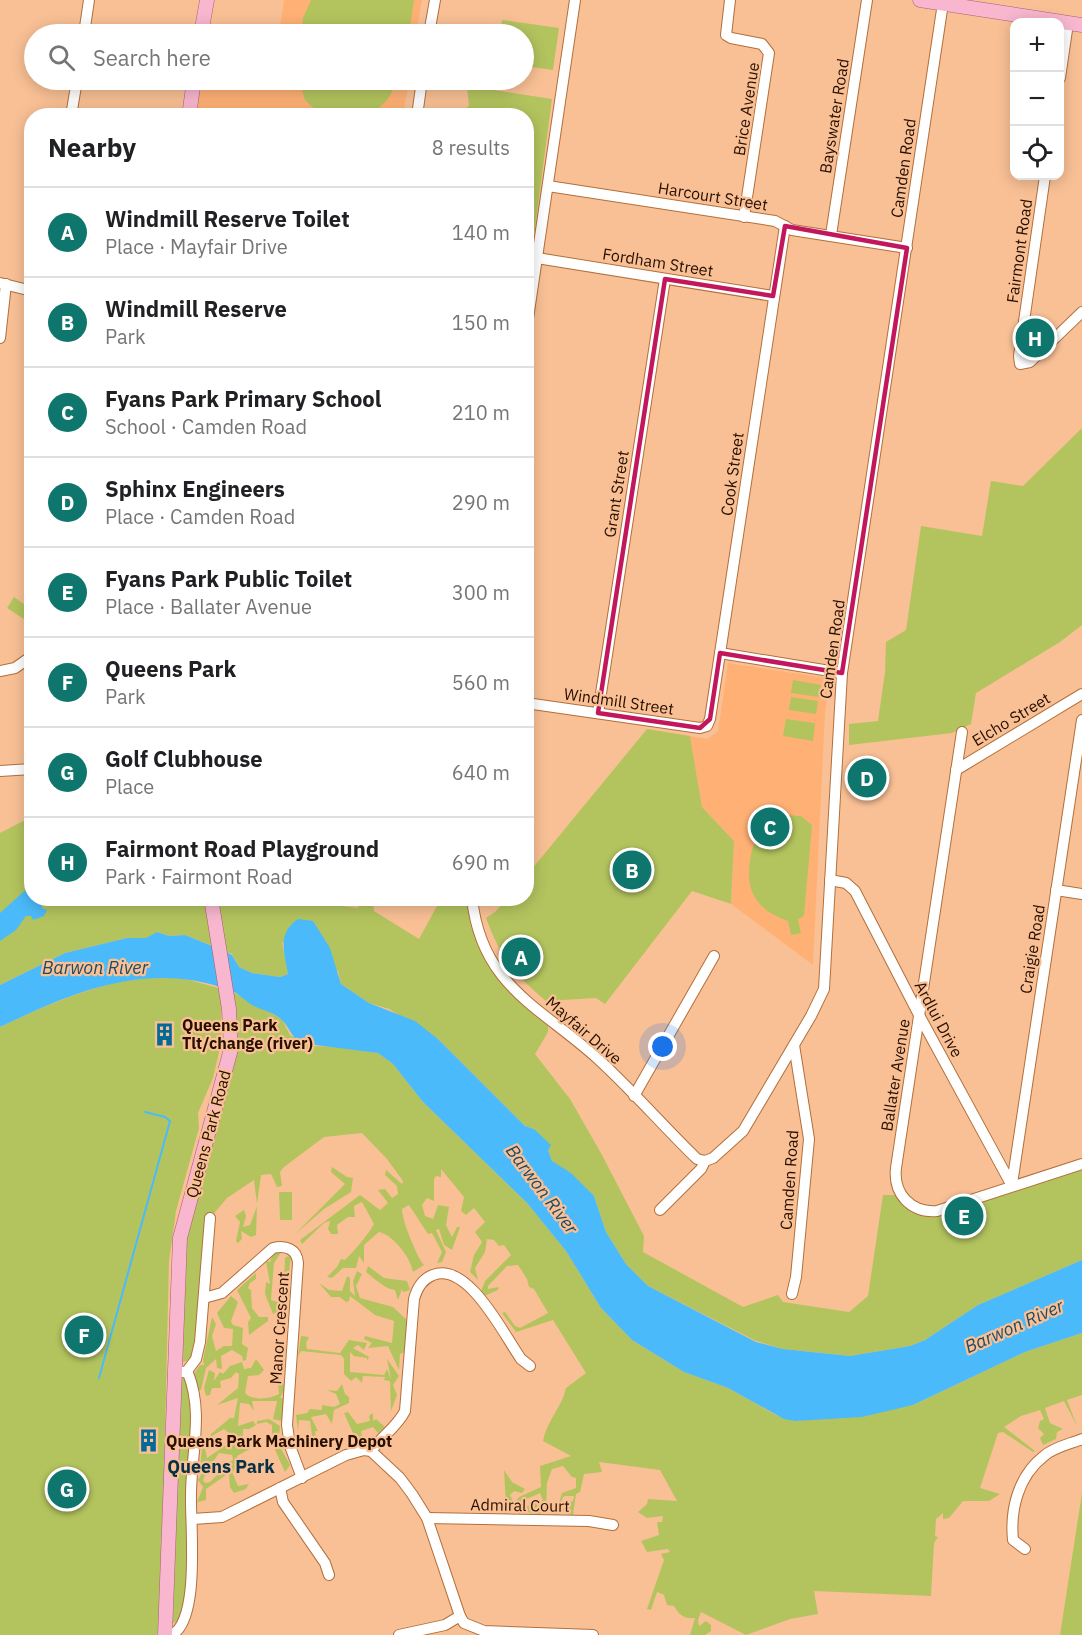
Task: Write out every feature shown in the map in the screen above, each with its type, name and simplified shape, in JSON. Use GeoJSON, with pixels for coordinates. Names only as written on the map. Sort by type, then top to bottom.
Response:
{"type":"FeatureCollection","features":[{"type":"Feature","properties":{"kind":"main road"},"geometry":{"type":"LineString","coordinates":[[203,24],[207,0]]}},
{"type":"Feature","properties":{"kind":"main road"},"geometry":{"type":"LineString","coordinates":[[920,0],[1082,25]]}},
{"type":"Feature","properties":{"kind":"main road"},"geometry":{"type":"LineString","coordinates":[[190,108],[193,90]]}},
{"type":"Feature","properties":{"kind":"main road","name":"Queens Park Road"},"geometry":{"type":"LineString","coordinates":[[165,1635],[180,1370],[180,1238],[228,1060],[232,1030],[212,906]]}},
{"type":"Feature","properties":{"kind":"street"},"geometry":{"type":"LineString","coordinates":[[85,24],[89,0]]}},
{"type":"Feature","properties":{"kind":"street"},"geometry":{"type":"LineString","coordinates":[[431,24],[435,0]]}},
{"type":"Feature","properties":{"kind":"street"},"geometry":{"type":"LineString","coordinates":[[534,265],[537,258],[575,0]]}},
{"type":"Feature","properties":{"kind":"street","name":"Brice Avenue"},"geometry":{"type":"LineString","coordinates":[[730,0],[725,30],[727,36],[762,44],[769,53],[744,216]]}},
{"type":"Feature","properties":{"kind":"street","name":"Bayswater Road"},"geometry":{"type":"LineString","coordinates":[[831,236],[867,0]]}},
{"type":"Feature","properties":{"kind":"street","name":"Camden Road"},"geometry":{"type":"LineString","coordinates":[[792,1294],[796,1277],[809,1139],[794,1045],[824,989],[842,673],[943,3]]}},
{"type":"Feature","properties":{"kind":"street"},"geometry":{"type":"LineString","coordinates":[[1060,72],[1068,23]]}},
{"type":"Feature","properties":{"kind":"street"},"geometry":{"type":"LineString","coordinates":[[72,108],[75,90]]}},
{"type":"Feature","properties":{"kind":"street"},"geometry":{"type":"LineString","coordinates":[[418,108],[421,90]]}},
{"type":"Feature","properties":{"kind":"street","name":"Fairmont Road"},"geometry":{"type":"LineString","coordinates":[[1044,180],[1019,358],[1021,366],[1030,362],[1082,312]]}},
{"type":"Feature","properties":{"kind":"street","name":"Harcourt Street"},"geometry":{"type":"LineString","coordinates":[[548,186],[775,221],[785,226],[831,236],[907,248]]}},
{"type":"Feature","properties":{"kind":"street","name":"Cook Street"},"geometry":{"type":"LineString","coordinates":[[707,726],[710,719],[785,226]]}},
{"type":"Feature","properties":{"kind":"street","name":"Fordham Street"},"geometry":{"type":"LineString","coordinates":[[537,258],[773,296]]}},
{"type":"Feature","properties":{"kind":"street","name":"Grant Street"},"geometry":{"type":"LineString","coordinates":[[598,713],[665,279]]}},
{"type":"Feature","properties":{"kind":"street"},"geometry":{"type":"LineString","coordinates":[[0,338],[3,284],[24,289]]}},
{"type":"Feature","properties":{"kind":"street"},"geometry":{"type":"LineString","coordinates":[[720,653],[842,673]]}},
{"type":"Feature","properties":{"kind":"street"},"geometry":{"type":"LineString","coordinates":[[0,671],[15,668],[24,662]]}},
{"type":"Feature","properties":{"kind":"street"},"geometry":{"type":"LineString","coordinates":[[1080,696],[1082,709]]}},
{"type":"Feature","properties":{"kind":"street","name":"Elcho Street"},"geometry":{"type":"LineString","coordinates":[[956,770],[1080,696]]}},
{"type":"Feature","properties":{"kind":"street","name":"Windmill Street"},"geometry":{"type":"LineString","coordinates":[[534,704],[700,728],[707,726]]}},
{"type":"Feature","properties":{"kind":"street","name":"Craigie Road"},"geometry":{"type":"LineString","coordinates":[[1012,1185],[1082,720]]}},
{"type":"Feature","properties":{"kind":"street","name":"Ballater Avenue"},"geometry":{"type":"LineString","coordinates":[[962,732],[895,1174],[900,1194],[912,1206],[932,1211],[1082,1164]]}},
{"type":"Feature","properties":{"kind":"street"},"geometry":{"type":"LineString","coordinates":[[0,771],[24,770]]}},
{"type":"Feature","properties":{"kind":"street","name":"Ardlui Drive"},"geometry":{"type":"LineString","coordinates":[[830,880],[846,883],[855,891],[919,1015],[1012,1185]]}},
{"type":"Feature","properties":{"kind":"street"},"geometry":{"type":"LineString","coordinates":[[1056,890],[1082,894]]}},
{"type":"Feature","properties":{"kind":"street","name":"Mayfair Drive"},"geometry":{"type":"LineString","coordinates":[[473,906],[483,949],[507,983],[595,1056],[697,1159],[705,1161]]}},
{"type":"Feature","properties":{"kind":"street"},"geometry":{"type":"LineString","coordinates":[[634,1096],[714,956]]}},
{"type":"Feature","properties":{"kind":"street"},"geometry":{"type":"LineString","coordinates":[[660,1210],[701,1170],[705,1161],[713,1158],[743,1131],[794,1045]]}},
{"type":"Feature","properties":{"kind":"street","name":"Queens Park Road"},"geometry":{"type":"LineString","coordinates":[[171,1635],[180,1626],[190,1597],[193,1523],[191,1497],[197,1405],[180,1370],[199,1348],[209,1301],[210,1218]]}},
{"type":"Feature","properties":{"kind":"street","name":"Manor Crescent"},"geometry":{"type":"LineString","coordinates":[[209,1301],[236,1281],[273,1248],[288,1248],[298,1258],[287,1425],[290,1446],[302,1478]]}},
{"type":"Feature","properties":{"kind":"street"},"geometry":{"type":"LineString","coordinates":[[371,1451],[383,1435],[396,1425],[405,1411],[414,1299],[419,1285],[426,1278],[446,1273],[464,1280],[525,1363],[512,1367]]}},
{"type":"Feature","properties":{"kind":"street"},"geometry":{"type":"LineString","coordinates":[[1025,1549],[1009,1543],[1015,1502],[1033,1467],[1047,1453],[1082,1438]]}},
{"type":"Feature","properties":{"kind":"street"},"geometry":{"type":"LineString","coordinates":[[193,1523],[212,1525],[222,1517],[346,1455],[364,1450],[371,1451],[400,1478],[427,1518],[464,1623],[484,1631],[593,1635]]}},
{"type":"Feature","properties":{"kind":"street"},"geometry":{"type":"LineString","coordinates":[[280,1488],[283,1502],[325,1563],[329,1575]]}},
{"type":"Feature","properties":{"kind":"street","name":"Admiral Court"},"geometry":{"type":"LineString","coordinates":[[427,1518],[589,1521],[613,1525]]}},
{"type":"Feature","properties":{"kind":"street"},"geometry":{"type":"LineString","coordinates":[[402,1634],[445,1625],[460,1616]]}},
{"type":"Feature","properties":{"kind":"highlighted area"},"geometry":{"type":"Polygon","coordinates":[[[785,226],[907,248],[842,673],[720,653],[710,719],[700,728],[598,713],[665,279],[773,296],[785,226]]]}},
{"type":"Feature","properties":{"kind":"shaded area"},"geometry":{"type":"Polygon","coordinates":[[[284,0],[422,0],[418,24],[280,24],[284,0]]]}},
{"type":"Feature","properties":{"kind":"shaded area"},"geometry":{"type":"Polygon","coordinates":[[[199,90],[407,90],[404,108],[196,108],[199,90]]]}},
{"type":"Feature","properties":{"kind":"shaded area"},"geometry":{"type":"Polygon","coordinates":[[[728,663],[827,678],[829,681],[825,713],[813,965],[731,904],[734,841],[702,807],[690,736],[708,739],[718,731],[728,663]]]}},
{"type":"Feature","properties":{"kind":"green space"},"geometry":{"type":"Polygon","coordinates":[[[311,0],[414,0],[410,24],[302,24],[311,0]]]}},
{"type":"Feature","properties":{"kind":"green space"},"geometry":{"type":"Polygon","coordinates":[[[502,20],[530,24],[501,24],[502,20]]]}},
{"type":"Feature","properties":{"kind":"green space"},"geometry":{"type":"Polygon","coordinates":[[[534,24],[559,28],[553,70],[534,67],[534,24]]]}},
{"type":"Feature","properties":{"kind":"green space"},"geometry":{"type":"Polygon","coordinates":[[[302,90],[393,90],[378,108],[314,108],[305,100],[302,90]]]}},
{"type":"Feature","properties":{"kind":"green space"},"geometry":{"type":"Polygon","coordinates":[[[467,90],[493,90],[552,99],[534,235],[534,108],[466,108],[469,106],[467,90]]]}},
{"type":"Feature","properties":{"kind":"green space"},"geometry":{"type":"Polygon","coordinates":[[[1032,319],[1049,330],[1054,330],[1054,333],[1027,357],[1024,352],[1029,320],[1032,319]]]}},
{"type":"Feature","properties":{"kind":"green space"},"geometry":{"type":"Polygon","coordinates":[[[1082,428],[1082,625],[1060,642],[976,693],[971,724],[952,733],[849,745],[849,724],[878,721],[885,672],[886,642],[906,630],[921,526],[982,536],[991,481],[1023,486],[1082,428]]]}},
{"type":"Feature","properties":{"kind":"green space"},"geometry":{"type":"Polygon","coordinates":[[[14,597],[24,604],[24,619],[7,608],[14,597]]]}},
{"type":"Feature","properties":{"kind":"green space"},"geometry":{"type":"Polygon","coordinates":[[[793,680],[821,685],[819,697],[791,693],[793,680]]]}},
{"type":"Feature","properties":{"kind":"green space"},"geometry":{"type":"Polygon","coordinates":[[[791,697],[818,701],[816,714],[789,710],[791,697]]]}},
{"type":"Feature","properties":{"kind":"green space"},"geometry":{"type":"Polygon","coordinates":[[[786,719],[815,723],[813,741],[783,736],[786,719]]]}},
{"type":"Feature","properties":{"kind":"green space"},"geometry":{"type":"Polygon","coordinates":[[[647,729],[690,736],[702,807],[734,841],[731,904],[692,891],[605,1004],[596,998],[546,1001],[509,964],[486,918],[501,906],[534,906],[534,866],[647,729]]]}},
{"type":"Feature","properties":{"kind":"green space"},"geometry":{"type":"Polygon","coordinates":[[[786,815],[801,816],[812,825],[804,916],[798,919],[801,933],[791,935],[788,921],[769,912],[756,899],[752,891],[749,872],[754,843],[769,825],[786,815]]]}},
{"type":"Feature","properties":{"kind":"green space"},"geometry":{"type":"Polygon","coordinates":[[[24,821],[24,906],[342,906],[358,908],[358,906],[374,906],[374,911],[419,939],[437,906],[469,906],[477,940],[493,971],[517,998],[548,1026],[548,1032],[535,1054],[570,1099],[602,1155],[644,1236],[643,1252],[743,1307],[778,1295],[783,1302],[849,1312],[868,1296],[883,1195],[895,1195],[912,1213],[936,1216],[1082,1170],[1082,1260],[978,1305],[925,1340],[910,1346],[850,1356],[783,1349],[756,1341],[648,1286],[626,1264],[606,1232],[594,1196],[552,1161],[548,1150],[534,1129],[525,1126],[438,1039],[389,1009],[369,1003],[341,984],[338,971],[282,942],[288,974],[280,977],[252,973],[239,967],[232,954],[185,935],[169,936],[157,932],[147,938],[127,938],[65,953],[0,985],[0,833],[24,821]]]}},
{"type":"Feature","properties":{"kind":"green space","name":"Queens Park"},"geometry":{"type":"Polygon","coordinates":[[[155,977],[186,979],[222,989],[221,1044],[213,1078],[198,1113],[199,1128],[176,1211],[169,1262],[161,1606],[157,1635],[0,1635],[0,1027],[75,995],[114,983],[155,977]]]}},
{"type":"Feature","properties":{"kind":"green space"},"geometry":{"type":"Polygon","coordinates":[[[229,990],[282,1019],[290,1035],[312,1046],[344,1047],[378,1053],[393,1064],[423,1102],[527,1203],[566,1251],[601,1308],[632,1340],[684,1372],[728,1388],[776,1415],[795,1421],[913,1405],[1025,1352],[1082,1333],[1082,1395],[1067,1400],[1077,1426],[1064,1401],[1045,1408],[1050,1423],[1063,1429],[1057,1432],[1056,1439],[1043,1445],[1040,1438],[1044,1434],[1038,1428],[1040,1421],[1044,1419],[1040,1410],[1021,1416],[1004,1427],[1035,1451],[1033,1452],[1003,1432],[998,1433],[980,1488],[1000,1494],[989,1501],[963,1501],[949,1518],[943,1519],[943,1513],[936,1519],[935,1536],[938,1537],[934,1543],[931,1596],[814,1591],[818,1614],[790,1619],[746,1635],[701,1612],[698,1620],[699,1626],[706,1621],[711,1625],[711,1631],[705,1635],[690,1635],[695,1618],[685,1617],[674,1606],[667,1605],[664,1595],[657,1592],[651,1610],[647,1609],[664,1560],[661,1554],[670,1552],[668,1549],[647,1552],[641,1541],[659,1535],[657,1522],[662,1522],[663,1516],[647,1518],[638,1512],[647,1504],[648,1499],[677,1501],[660,1470],[599,1462],[602,1472],[584,1474],[580,1492],[576,1494],[573,1515],[566,1514],[566,1510],[557,1516],[553,1514],[554,1510],[566,1508],[567,1503],[573,1501],[574,1496],[564,1496],[558,1506],[562,1493],[576,1488],[576,1478],[572,1477],[563,1466],[552,1469],[547,1483],[546,1510],[538,1515],[528,1512],[527,1506],[543,1500],[540,1493],[520,1502],[518,1508],[524,1513],[519,1514],[511,1508],[507,1514],[501,1512],[506,1505],[504,1470],[512,1482],[525,1489],[522,1493],[514,1491],[510,1495],[514,1503],[519,1497],[541,1487],[540,1466],[571,1456],[543,1441],[547,1427],[566,1388],[586,1373],[553,1320],[516,1332],[502,1313],[505,1312],[515,1326],[520,1328],[548,1313],[534,1289],[529,1287],[518,1265],[507,1266],[488,1286],[488,1289],[499,1287],[498,1290],[484,1296],[481,1291],[485,1281],[511,1255],[504,1245],[499,1246],[494,1240],[487,1239],[485,1252],[475,1268],[478,1280],[470,1272],[474,1255],[482,1242],[475,1232],[485,1222],[474,1208],[466,1215],[461,1211],[464,1197],[441,1169],[441,1177],[436,1176],[434,1179],[434,1201],[427,1198],[422,1205],[425,1216],[433,1219],[438,1205],[449,1207],[446,1225],[452,1237],[457,1227],[460,1227],[452,1250],[444,1245],[439,1229],[436,1230],[446,1252],[442,1262],[437,1263],[442,1252],[432,1233],[428,1234],[409,1205],[402,1209],[410,1238],[424,1265],[413,1272],[409,1260],[400,1248],[390,1238],[379,1232],[364,1245],[364,1263],[359,1256],[356,1268],[343,1268],[332,1278],[327,1277],[341,1259],[345,1260],[357,1248],[374,1224],[362,1202],[354,1206],[355,1217],[348,1217],[337,1225],[338,1234],[331,1234],[328,1229],[330,1221],[324,1223],[302,1244],[300,1240],[360,1195],[380,1210],[388,1203],[378,1190],[385,1189],[392,1198],[398,1194],[397,1186],[385,1175],[386,1170],[402,1184],[403,1181],[387,1159],[362,1133],[324,1137],[284,1167],[280,1172],[282,1186],[277,1187],[271,1174],[261,1175],[257,1204],[254,1180],[227,1198],[210,1218],[194,1353],[189,1360],[183,1362],[180,1356],[184,1238],[231,1069],[229,990]]]}},
{"type":"Feature","properties":{"kind":"green space"},"geometry":{"type":"Polygon","coordinates":[[[332,1167],[347,1177],[353,1178],[351,1192],[324,1209],[294,1235],[345,1184],[331,1172],[332,1167]]]}},
{"type":"Feature","properties":{"kind":"green space"},"geometry":{"type":"Polygon","coordinates":[[[279,1192],[292,1192],[292,1220],[280,1220],[279,1192]]]}},
{"type":"Feature","properties":{"kind":"green space"},"geometry":{"type":"Polygon","coordinates":[[[257,1206],[256,1235],[251,1237],[241,1231],[242,1239],[238,1243],[236,1241],[240,1222],[235,1216],[244,1210],[246,1216],[243,1227],[250,1225],[257,1206]]]}},
{"type":"Feature","properties":{"kind":"green space"},"geometry":{"type":"Polygon","coordinates":[[[278,1250],[280,1254],[274,1263],[271,1300],[283,1304],[285,1258],[288,1256],[291,1258],[289,1295],[286,1307],[273,1314],[265,1294],[266,1282],[270,1284],[266,1261],[270,1262],[274,1251],[278,1250]]]}},
{"type":"Feature","properties":{"kind":"green space"},"geometry":{"type":"Polygon","coordinates":[[[368,1266],[384,1278],[407,1281],[410,1290],[403,1292],[402,1289],[398,1300],[395,1290],[384,1286],[366,1272],[368,1266]]]}},
{"type":"Feature","properties":{"kind":"green space"},"geometry":{"type":"Polygon","coordinates":[[[357,1271],[362,1274],[356,1286],[360,1298],[393,1307],[409,1322],[405,1352],[400,1354],[399,1370],[388,1346],[368,1348],[372,1343],[364,1339],[365,1336],[392,1343],[394,1321],[375,1315],[350,1296],[349,1301],[346,1302],[340,1297],[331,1297],[319,1283],[329,1290],[342,1291],[347,1276],[350,1278],[350,1291],[355,1296],[353,1281],[357,1271]]]}},
{"type":"Feature","properties":{"kind":"green space"},"geometry":{"type":"Polygon","coordinates":[[[256,1273],[256,1279],[250,1283],[248,1288],[251,1290],[252,1308],[259,1317],[268,1317],[268,1321],[249,1335],[248,1322],[251,1318],[237,1290],[256,1273]]]}},
{"type":"Feature","properties":{"kind":"green space"},"geometry":{"type":"Polygon","coordinates":[[[231,1296],[238,1302],[231,1321],[233,1325],[243,1328],[242,1344],[248,1348],[246,1360],[243,1361],[242,1356],[232,1350],[221,1356],[222,1369],[217,1368],[216,1359],[206,1368],[201,1390],[197,1390],[194,1374],[200,1365],[204,1365],[203,1360],[212,1317],[216,1324],[212,1336],[216,1351],[224,1346],[232,1346],[233,1329],[224,1328],[217,1313],[231,1296]]]}},
{"type":"Feature","properties":{"kind":"green space"},"geometry":{"type":"Polygon","coordinates":[[[301,1336],[309,1337],[306,1343],[307,1349],[340,1353],[349,1340],[367,1343],[364,1350],[358,1345],[353,1348],[369,1357],[367,1361],[367,1358],[354,1356],[350,1352],[350,1372],[384,1375],[387,1369],[391,1379],[387,1359],[399,1376],[393,1385],[397,1395],[391,1411],[390,1381],[384,1380],[385,1377],[363,1376],[362,1383],[356,1377],[351,1381],[344,1374],[344,1359],[341,1355],[301,1351],[298,1356],[301,1336]]]}},
{"type":"Feature","properties":{"kind":"green space"},"geometry":{"type":"Polygon","coordinates":[[[256,1359],[264,1370],[259,1375],[248,1376],[245,1393],[256,1398],[275,1396],[279,1394],[278,1383],[283,1381],[285,1389],[280,1398],[284,1398],[283,1418],[281,1421],[273,1419],[277,1401],[252,1401],[254,1411],[249,1404],[240,1403],[238,1426],[253,1421],[256,1425],[243,1429],[243,1441],[250,1449],[237,1456],[239,1466],[232,1472],[238,1486],[249,1484],[246,1489],[234,1493],[230,1487],[229,1475],[226,1475],[206,1489],[206,1500],[197,1502],[203,1487],[198,1480],[203,1471],[207,1471],[203,1480],[205,1483],[210,1482],[225,1467],[223,1465],[233,1460],[232,1455],[219,1453],[212,1463],[200,1469],[202,1448],[205,1449],[207,1458],[229,1443],[229,1433],[224,1429],[210,1437],[230,1418],[234,1418],[238,1398],[217,1405],[238,1388],[239,1374],[236,1372],[231,1378],[220,1381],[221,1388],[212,1388],[210,1395],[206,1396],[204,1388],[209,1370],[215,1373],[214,1381],[220,1372],[223,1374],[230,1366],[242,1362],[244,1369],[251,1368],[256,1359]]]}},
{"type":"Feature","properties":{"kind":"green space"},"geometry":{"type":"Polygon","coordinates":[[[180,1374],[185,1374],[193,1402],[186,1547],[187,1596],[179,1621],[173,1623],[180,1374]]]}},
{"type":"Feature","properties":{"kind":"green space"},"geometry":{"type":"Polygon","coordinates":[[[342,1384],[345,1394],[349,1397],[349,1403],[334,1410],[332,1424],[326,1414],[311,1417],[318,1431],[315,1431],[316,1440],[313,1442],[310,1421],[299,1420],[298,1431],[296,1415],[307,1413],[310,1409],[322,1410],[322,1405],[334,1407],[340,1404],[336,1394],[327,1390],[337,1391],[342,1384]]]}},
{"type":"Feature","properties":{"kind":"green space"},"geometry":{"type":"Polygon","coordinates":[[[348,1412],[357,1424],[370,1421],[369,1416],[373,1413],[373,1421],[376,1419],[385,1427],[378,1433],[373,1427],[361,1431],[362,1437],[367,1439],[363,1444],[357,1442],[344,1413],[348,1412]]]}},
{"type":"Feature","properties":{"kind":"green space"},"geometry":{"type":"Polygon","coordinates":[[[269,1419],[280,1426],[279,1436],[283,1445],[280,1447],[290,1465],[285,1472],[272,1443],[272,1425],[266,1422],[257,1424],[257,1421],[269,1419]]]}},
{"type":"Feature","properties":{"kind":"green space"},"geometry":{"type":"Polygon","coordinates":[[[1082,1493],[1082,1635],[1060,1635],[1082,1493]]]}},
{"type":"Feature","properties":{"kind":"water"},"geometry":{"type":"Polygon","coordinates":[[[24,891],[24,906],[42,906],[47,910],[44,916],[33,920],[31,916],[26,916],[16,930],[0,941],[0,913],[24,891]]]}},
{"type":"Feature","properties":{"kind":"water","name":"Barwon River"},"geometry":{"type":"Polygon","coordinates":[[[298,919],[313,921],[330,948],[341,984],[369,1003],[415,1021],[438,1039],[525,1126],[534,1129],[551,1145],[548,1150],[552,1161],[571,1173],[594,1196],[606,1232],[626,1264],[648,1286],[756,1342],[783,1349],[850,1356],[910,1346],[925,1340],[978,1305],[1082,1260],[1082,1333],[1025,1352],[913,1405],[862,1417],[795,1421],[784,1419],[728,1388],[684,1372],[632,1340],[601,1308],[566,1251],[527,1203],[423,1102],[393,1064],[378,1053],[300,1043],[281,1019],[252,1005],[232,991],[199,982],[169,978],[140,979],[83,992],[0,1027],[0,985],[65,953],[127,938],[146,938],[157,932],[169,936],[185,935],[232,955],[239,967],[252,973],[280,977],[288,974],[284,951],[287,930],[298,919]]]}},
{"type":"Feature","properties":{"kind":"waterway"},"geometry":{"type":"LineString","coordinates":[[99,1378],[170,1121],[165,1117],[145,1112]]}},
{"type":"Feature","properties":{"kind":"place","name":"Fairmont Road Playground"},"geometry":{"type":"Point","coordinates":[1035,338]}},
{"type":"Feature","properties":{"kind":"place","name":"Sphinx Engineers"},"geometry":{"type":"Point","coordinates":[867,778]}},
{"type":"Feature","properties":{"kind":"place","name":"Fyans Park Primary School"},"geometry":{"type":"Point","coordinates":[770,827]}},
{"type":"Feature","properties":{"kind":"place","name":"Windmill Reserve"},"geometry":{"type":"Point","coordinates":[632,870]}},
{"type":"Feature","properties":{"kind":"place","name":"Windmill Reserve Toilet"},"geometry":{"type":"Point","coordinates":[521,957]}},
{"type":"Feature","properties":{"kind":"place","name":"Queens Park Tlt/change (river)"},"geometry":{"type":"Point","coordinates":[164,1034]}},
{"type":"Feature","properties":{"kind":"place","name":"Fyans Park Public Toilet"},"geometry":{"type":"Point","coordinates":[964,1216]}},
{"type":"Feature","properties":{"kind":"place","name":"Queens Park"},"geometry":{"type":"Point","coordinates":[84,1335]}},
{"type":"Feature","properties":{"kind":"place","name":"Queens Park Machinery Depot"},"geometry":{"type":"Point","coordinates":[148,1441]}},
{"type":"Feature","properties":{"kind":"place","name":"Golf Clubhouse"},"geometry":{"type":"Point","coordinates":[67,1489]}},
{"type":"Feature","properties":{"kind":"district","name":"Queens Park"},"geometry":{"type":"Point","coordinates":[221,1466]}}]}
